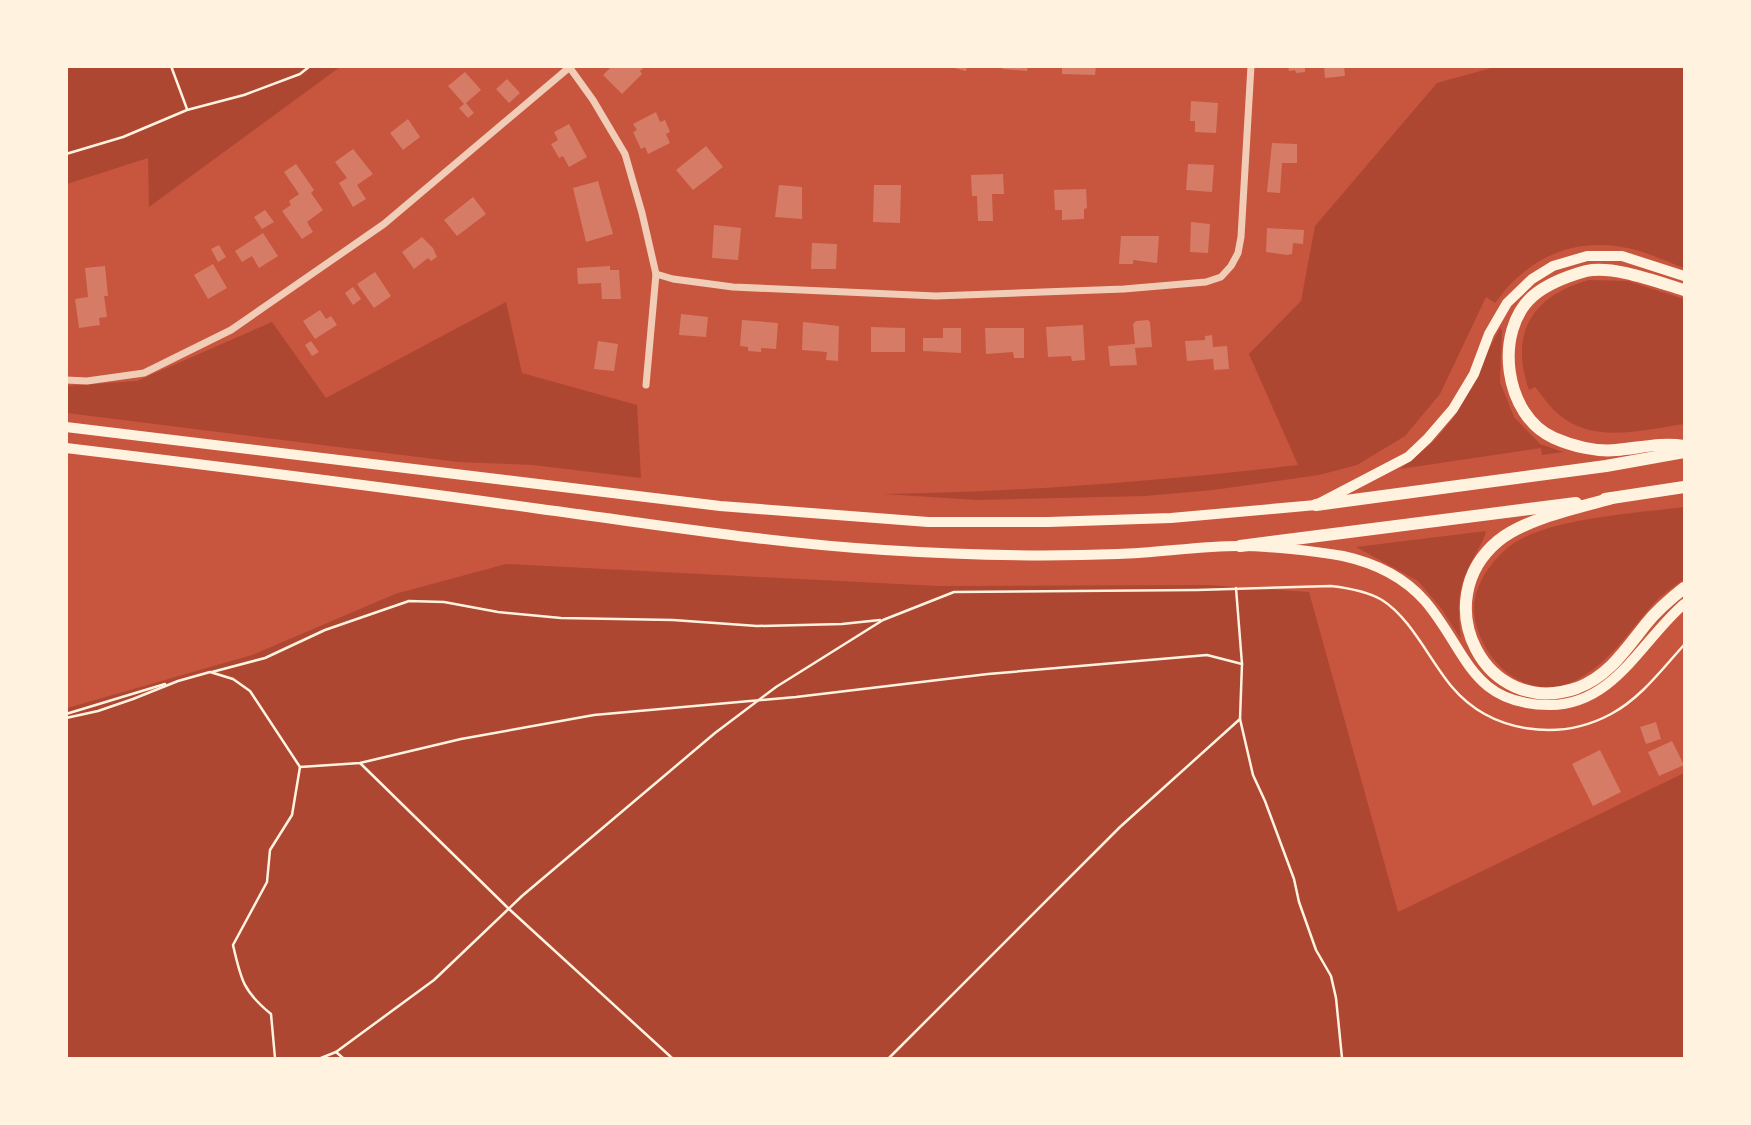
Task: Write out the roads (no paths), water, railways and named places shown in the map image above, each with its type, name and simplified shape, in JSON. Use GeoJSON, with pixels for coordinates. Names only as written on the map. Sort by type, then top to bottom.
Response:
{"type":"FeatureCollection","features":[{"type":"Feature","properties":{"kind":"highway"},"geometry":{"type":"LineString","coordinates":[[1316,505],[1408,457],[1429,438],[1453,409],[1475,374],[1489,334],[1507,303],[1532,279],[1553,266],[1587,256],[1622,256],[1685,275]]}},
{"type":"Feature","properties":{"kind":"highway"},"geometry":{"type":"LineString","coordinates":[[1685,290],[1624,273],[1589,270],[1557,280],[1532,297],[1514,324],[1508,361],[1515,393],[1524,411],[1535,425],[1551,437],[1579,447],[1613,451],[1667,443],[1685,446]]}},
{"type":"Feature","properties":{"kind":"highway"},"geometry":{"type":"LineString","coordinates":[[66,428],[720,506],[928,522],[1171,518],[1316,505],[1606,466],[1685,452]]}},
{"type":"Feature","properties":{"kind":"highway"},"geometry":{"type":"LineString","coordinates":[[66,448],[315,478],[730,534],[879,550],[1045,557],[1240,546],[1685,487]]}},
{"type":"Feature","properties":{"kind":"highway"},"geometry":{"type":"LineString","coordinates":[[1612,498],[1528,525],[1499,540],[1484,556],[1468,591],[1465,610],[1467,630],[1485,665],[1496,676],[1533,691],[1555,694],[1579,687],[1600,676],[1619,660],[1665,603],[1685,588]]}},
{"type":"Feature","properties":{"kind":"highway"},"geometry":{"type":"LineString","coordinates":[[1240,546],[1342,556],[1390,572],[1408,584],[1424,600],[1462,658],[1485,685],[1506,698],[1531,705],[1556,706],[1585,698],[1606,686],[1630,665],[1685,604]]}},
{"type":"Feature","properties":{"kind":"street"},"geometry":{"type":"LineString","coordinates":[[656,274],[673,279],[733,287],[936,296],[1124,289],[1206,282],[1221,276],[1231,266],[1241,237],[1251,66]]}},
{"type":"Feature","properties":{"kind":"street"},"geometry":{"type":"LineString","coordinates":[[66,380],[87,381],[144,373],[231,330],[384,224],[571,67],[625,154],[642,213],[656,274],[646,385]]}}]}
